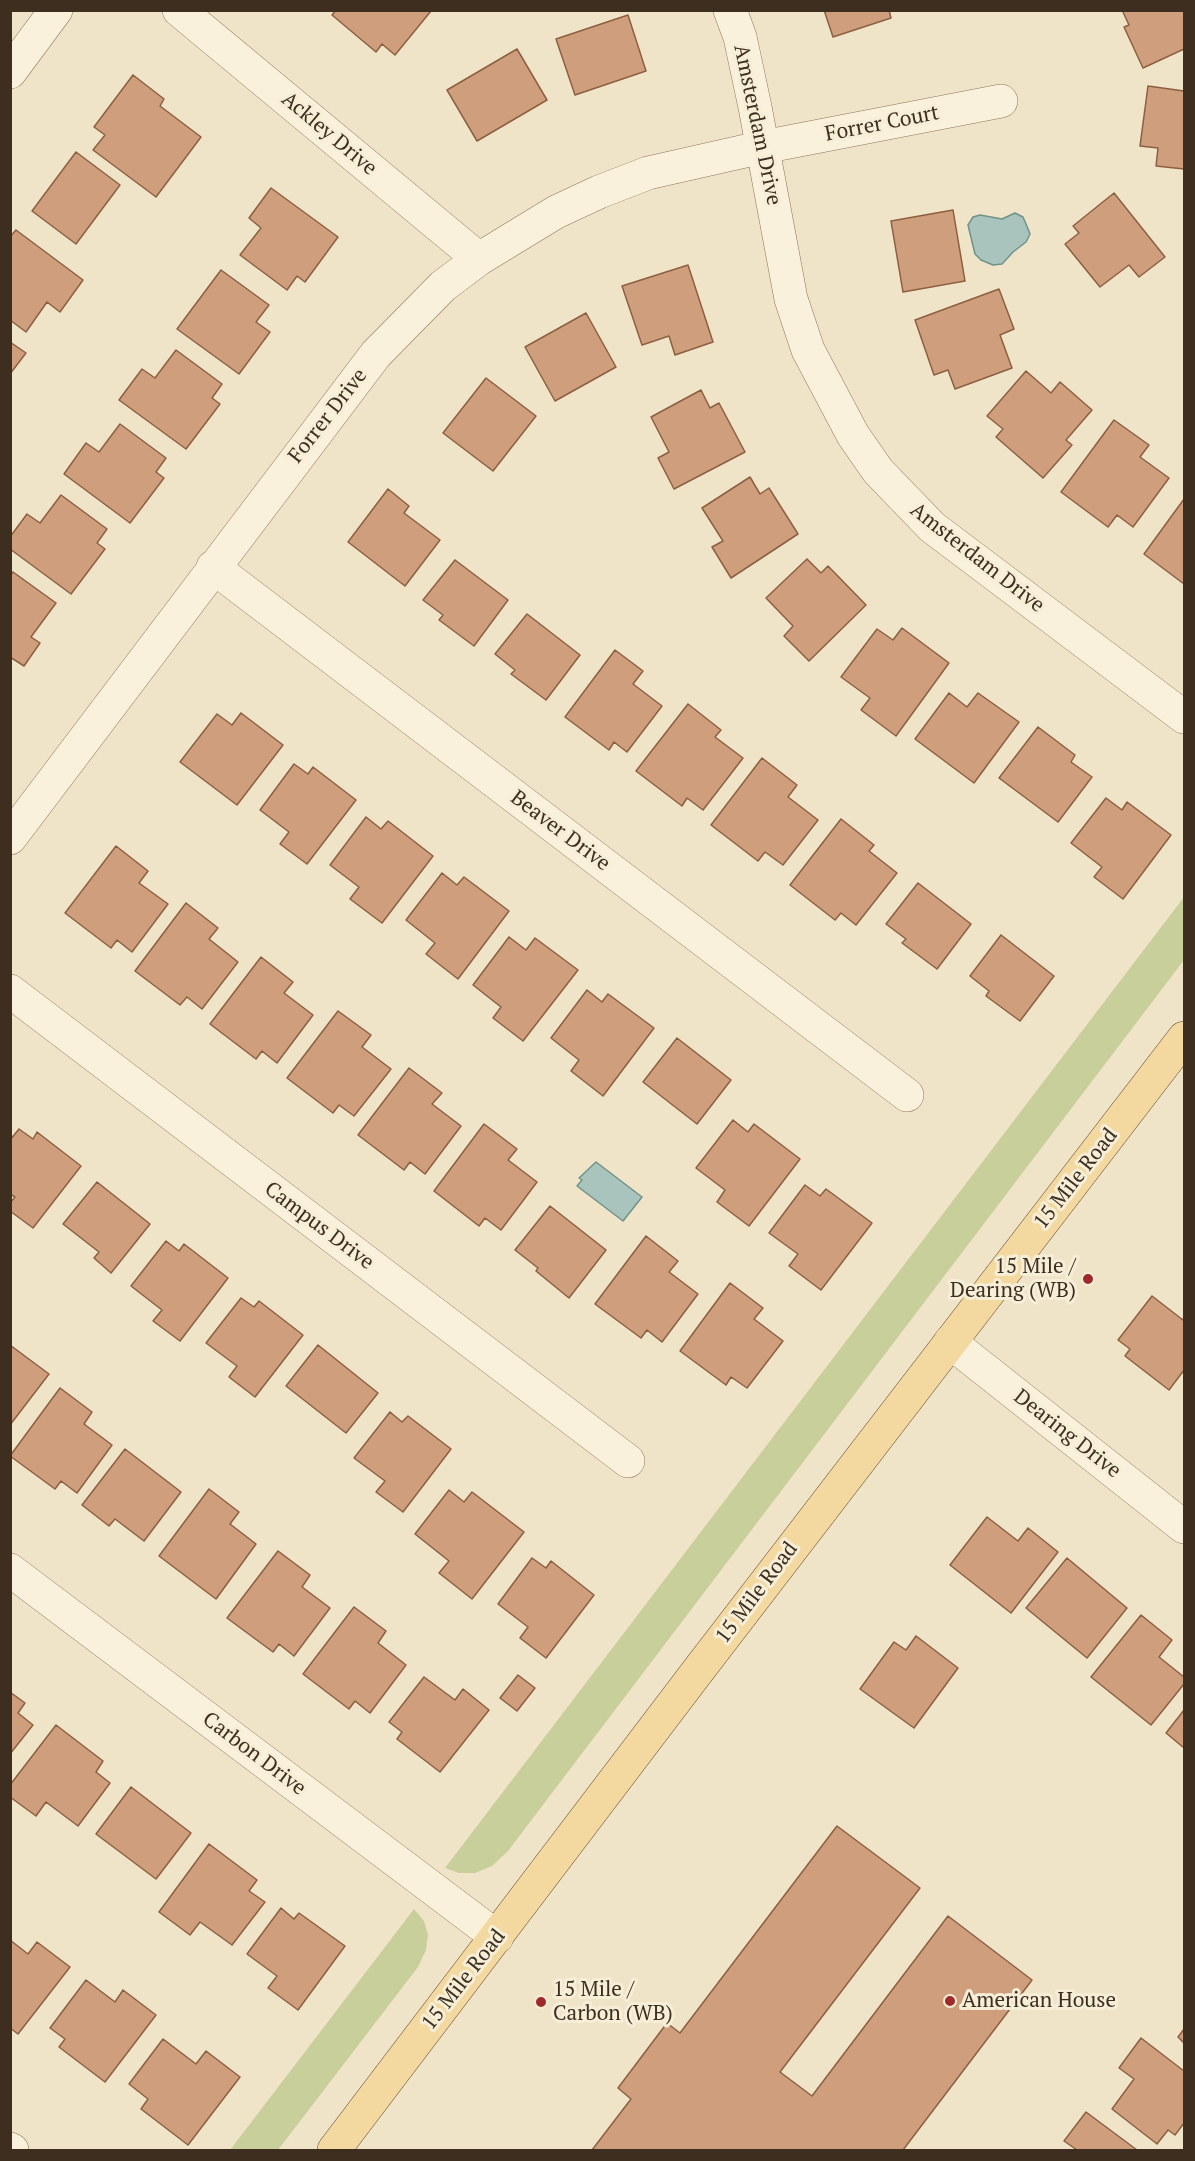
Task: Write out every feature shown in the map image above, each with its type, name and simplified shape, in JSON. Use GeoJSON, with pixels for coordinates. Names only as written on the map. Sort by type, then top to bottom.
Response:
{"type":"FeatureCollection","features":[{"type":"Feature","properties":{"kind":"main road","name":"15 Mile Road"},"geometry":{"type":"LineString","coordinates":[[334,2151],[950,1342],[1185,1038]]}},
{"type":"Feature","properties":{"kind":"street"},"geometry":{"type":"LineString","coordinates":[[10,72],[56,10]]}},
{"type":"Feature","properties":{"kind":"street","name":"Ackley Drive"},"geometry":{"type":"LineString","coordinates":[[179,10],[479,259]]}},
{"type":"Feature","properties":{"kind":"street","name":"Amsterdam Drive"},"geometry":{"type":"LineString","coordinates":[[730,10],[740,37],[791,299],[807,350],[846,425],[879,471],[932,527],[1185,717]]}},
{"type":"Feature","properties":{"kind":"street","name":"Forrer Court"},"geometry":{"type":"LineString","coordinates":[[763,147],[1001,101]]}},
{"type":"Feature","properties":{"kind":"street","name":"Forrer Drive"},"geometry":{"type":"LineString","coordinates":[[10,838],[376,354],[443,286],[479,259],[555,212],[599,192],[648,173],[763,147]]}},
{"type":"Feature","properties":{"kind":"street","name":"Beaver Drive"},"geometry":{"type":"LineString","coordinates":[[213,567],[907,1095]]}},
{"type":"Feature","properties":{"kind":"street","name":"Campus Drive"},"geometry":{"type":"LineString","coordinates":[[10,991],[628,1461]]}},
{"type":"Feature","properties":{"kind":"street","name":"Dearing Drive"},"geometry":{"type":"LineString","coordinates":[[950,1342],[1185,1527]]}},
{"type":"Feature","properties":{"kind":"street","name":"Carbon Drive"},"geometry":{"type":"LineString","coordinates":[[10,1570],[497,1938]]}},
{"type":"Feature","properties":{"kind":"green space"},"geometry":{"type":"Polygon","coordinates":[[[1184,897],[1184,960],[508,1851],[492,1866],[475,1873],[459,1873],[445,1868],[1184,897]]]}},
{"type":"Feature","properties":{"kind":"green space"},"geometry":{"type":"Polygon","coordinates":[[[414,1909],[424,1921],[428,1935],[426,1950],[418,1967],[278,2150],[230,2150],[414,1909]]]}},
{"type":"Feature","properties":{"kind":"water"},"geometry":{"type":"Polygon","coordinates":[[[1015,213],[1023,217],[1030,234],[1026,242],[1002,264],[993,265],[981,260],[975,254],[968,225],[973,217],[980,215],[1002,219],[1015,213]]]}},
{"type":"Feature","properties":{"kind":"water"},"geometry":{"type":"Polygon","coordinates":[[[596,1162],[642,1197],[623,1221],[577,1186],[582,1180],[579,1178],[596,1162]]]}},
{"type":"Feature","properties":{"kind":"building"},"geometry":{"type":"Polygon","coordinates":[[[336,10],[431,11],[395,55],[382,44],[376,52],[332,15],[336,10]]]}},
{"type":"Feature","properties":{"kind":"building"},"geometry":{"type":"Polygon","coordinates":[[[824,10],[889,10],[891,18],[833,37],[824,10]]]}},
{"type":"Feature","properties":{"kind":"building"},"geometry":{"type":"Polygon","coordinates":[[[1122,10],[1184,10],[1184,49],[1143,68],[1124,27],[1129,25],[1122,10]]]}},
{"type":"Feature","properties":{"kind":"building"},"geometry":{"type":"Polygon","coordinates":[[[628,15],[646,71],[575,95],[556,39],[628,15]]]}},
{"type":"Feature","properties":{"kind":"building"},"geometry":{"type":"Polygon","coordinates":[[[517,49],[547,100],[477,141],[447,90],[517,49]]]}},
{"type":"Feature","properties":{"kind":"building"},"geometry":{"type":"Polygon","coordinates":[[[133,75],[164,99],[160,106],[201,137],[156,197],[93,150],[105,135],[94,127],[133,75]]]}},
{"type":"Feature","properties":{"kind":"building"},"geometry":{"type":"Polygon","coordinates":[[[1148,86],[1184,91],[1184,169],[1156,166],[1158,148],[1140,146],[1148,86]]]}},
{"type":"Feature","properties":{"kind":"building"},"geometry":{"type":"Polygon","coordinates":[[[76,152],[120,185],[76,244],[32,211],[76,152]]]}},
{"type":"Feature","properties":{"kind":"building"},"geometry":{"type":"Polygon","coordinates":[[[271,188],[338,237],[305,282],[297,276],[287,290],[240,255],[261,228],[249,218],[271,188]]]}},
{"type":"Feature","properties":{"kind":"building"},"geometry":{"type":"Polygon","coordinates":[[[1114,193],[1165,257],[1139,277],[1129,265],[1100,287],[1065,244],[1079,233],[1073,226],[1114,193]]]}},
{"type":"Feature","properties":{"kind":"building"},"geometry":{"type":"Polygon","coordinates":[[[953,210],[965,281],[903,292],[891,221],[953,210]]]}},
{"type":"Feature","properties":{"kind":"building"},"geometry":{"type":"Polygon","coordinates":[[[16,230],[83,280],[60,312],[47,302],[26,332],[10,320],[10,237],[16,230]]]}},
{"type":"Feature","properties":{"kind":"building"},"geometry":{"type":"Polygon","coordinates":[[[688,265],[713,342],[675,355],[669,336],[642,345],[622,286],[688,265]]]}},
{"type":"Feature","properties":{"kind":"building"},"geometry":{"type":"Polygon","coordinates":[[[221,270],[269,305],[256,322],[270,332],[239,374],[177,329],[221,270]]]}},
{"type":"Feature","properties":{"kind":"building"},"geometry":{"type":"Polygon","coordinates":[[[999,289],[1014,329],[1000,335],[1012,368],[955,389],[948,370],[934,375],[915,320],[999,289]]]}},
{"type":"Feature","properties":{"kind":"building"},"geometry":{"type":"Polygon","coordinates":[[[586,313],[616,367],[555,401],[525,347],[586,313]]]}},
{"type":"Feature","properties":{"kind":"building"},"geometry":{"type":"Polygon","coordinates":[[[10,342],[26,353],[10,374],[10,342]]]}},
{"type":"Feature","properties":{"kind":"building"},"geometry":{"type":"Polygon","coordinates":[[[176,350],[222,384],[212,398],[220,404],[186,449],[119,400],[142,369],[155,378],[176,350]]]}},
{"type":"Feature","properties":{"kind":"building"},"geometry":{"type":"Polygon","coordinates":[[[1026,371],[1051,393],[1060,382],[1092,410],[1066,440],[1072,445],[1043,478],[996,437],[1003,429],[987,416],[1026,371]]]}},
{"type":"Feature","properties":{"kind":"building"},"geometry":{"type":"Polygon","coordinates":[[[486,378],[536,416],[493,471],[443,433],[486,378]]]}},
{"type":"Feature","properties":{"kind":"building"},"geometry":{"type":"Polygon","coordinates":[[[701,390],[710,408],[719,403],[745,452],[674,489],[658,458],[669,452],[651,417],[701,390]]]}},
{"type":"Feature","properties":{"kind":"building"},"geometry":{"type":"Polygon","coordinates":[[[1114,420],[1149,445],[1140,457],[1169,478],[1133,527],[1117,515],[1108,527],[1061,492],[1114,420]]]}},
{"type":"Feature","properties":{"kind":"building"},"geometry":{"type":"Polygon","coordinates":[[[120,424],[166,458],[156,472],[164,478],[130,523],[64,474],[86,443],[99,452],[120,424]]]}},
{"type":"Feature","properties":{"kind":"building"},"geometry":{"type":"Polygon","coordinates":[[[750,477],[760,494],[769,488],[798,534],[731,578],[712,547],[723,541],[702,508],[750,477]]]}},
{"type":"Feature","properties":{"kind":"building"},"geometry":{"type":"Polygon","coordinates":[[[388,489],[409,506],[404,513],[440,540],[405,586],[348,542],[388,489]]]}},
{"type":"Feature","properties":{"kind":"building"},"geometry":{"type":"Polygon","coordinates":[[[61,495],[107,529],[97,543],[105,549],[71,594],[10,549],[10,537],[27,514],[40,523],[61,495]]]}},
{"type":"Feature","properties":{"kind":"building"},"geometry":{"type":"Polygon","coordinates":[[[1184,499],[1184,584],[1144,554],[1184,499]]]}},
{"type":"Feature","properties":{"kind":"building"},"geometry":{"type":"Polygon","coordinates":[[[807,559],[821,573],[828,566],[866,605],[809,661],[784,636],[793,626],[766,598],[807,559]]]}},
{"type":"Feature","properties":{"kind":"building"},"geometry":{"type":"Polygon","coordinates":[[[455,560],[508,600],[474,646],[439,620],[443,615],[423,600],[455,560]]]}},
{"type":"Feature","properties":{"kind":"building"},"geometry":{"type":"Polygon","coordinates":[[[13,572],[56,603],[31,637],[40,643],[24,666],[10,657],[10,576],[13,572]]]}},
{"type":"Feature","properties":{"kind":"building"},"geometry":{"type":"Polygon","coordinates":[[[527,614],[580,655],[546,700],[511,674],[515,670],[495,654],[527,614]]]}},
{"type":"Feature","properties":{"kind":"building"},"geometry":{"type":"Polygon","coordinates":[[[902,628],[949,663],[896,736],[861,710],[870,698],[841,677],[877,629],[893,640],[902,628]]]}},
{"type":"Feature","properties":{"kind":"building"},"geometry":{"type":"Polygon","coordinates":[[[615,650],[643,671],[633,684],[662,706],[627,752],[614,742],[609,750],[565,717],[615,650]]]}},
{"type":"Feature","properties":{"kind":"building"},"geometry":{"type":"Polygon","coordinates":[[[949,693],[967,707],[978,693],[1019,722],[974,783],[915,739],[949,693]]]}},
{"type":"Feature","properties":{"kind":"building"},"geometry":{"type":"Polygon","coordinates":[[[688,704],[721,730],[715,737],[743,758],[703,810],[687,798],[682,806],[636,771],[688,704]]]}},
{"type":"Feature","properties":{"kind":"building"},"geometry":{"type":"Polygon","coordinates":[[[241,713],[283,745],[237,805],[180,762],[217,714],[232,725],[241,713]]]}},
{"type":"Feature","properties":{"kind":"building"},"geometry":{"type":"Polygon","coordinates":[[[1038,727],[1075,755],[1071,762],[1092,777],[1058,822],[999,778],[1038,727]]]}},
{"type":"Feature","properties":{"kind":"building"},"geometry":{"type":"Polygon","coordinates":[[[762,758],[797,785],[788,797],[818,820],[783,865],[765,852],[758,861],[711,825],[762,758]]]}},
{"type":"Feature","properties":{"kind":"building"},"geometry":{"type":"Polygon","coordinates":[[[294,764],[308,774],[313,767],[356,800],[307,864],[280,844],[289,832],[260,810],[294,764]]]}},
{"type":"Feature","properties":{"kind":"building"},"geometry":{"type":"Polygon","coordinates":[[[1106,798],[1122,810],[1127,802],[1171,835],[1123,899],[1094,877],[1102,867],[1071,843],[1106,798]]]}},
{"type":"Feature","properties":{"kind":"building"},"geometry":{"type":"Polygon","coordinates":[[[366,817],[381,829],[388,821],[433,856],[382,923],[350,899],[359,887],[330,865],[366,817]]]}},
{"type":"Feature","properties":{"kind":"building"},"geometry":{"type":"Polygon","coordinates":[[[841,819],[874,845],[869,851],[897,873],[856,925],[841,913],[835,920],[790,885],[841,819]]]}},
{"type":"Feature","properties":{"kind":"building"},"geometry":{"type":"Polygon","coordinates":[[[116,846],[148,871],[139,883],[168,904],[132,952],[117,940],[111,948],[65,913],[116,846]]]}},
{"type":"Feature","properties":{"kind":"building"},"geometry":{"type":"Polygon","coordinates":[[[442,873],[457,885],[464,877],[509,911],[458,979],[426,954],[435,943],[406,920],[442,873]]]}},
{"type":"Feature","properties":{"kind":"building"},"geometry":{"type":"Polygon","coordinates":[[[918,883],[971,924],[937,969],[902,943],[906,939],[886,924],[918,883]]]}},
{"type":"Feature","properties":{"kind":"building"},"geometry":{"type":"Polygon","coordinates":[[[186,903],[218,928],[209,939],[238,962],[202,1009],[187,997],[180,1005],[135,971],[186,903]]]}},
{"type":"Feature","properties":{"kind":"building"},"geometry":{"type":"Polygon","coordinates":[[[1001,935],[1054,976],[1020,1021],[986,996],[989,991],[970,976],[1001,935]]]}},
{"type":"Feature","properties":{"kind":"building"},"geometry":{"type":"Polygon","coordinates":[[[509,937],[526,950],[535,938],[578,970],[523,1041],[493,1018],[501,1007],[473,985],[509,937]]]}},
{"type":"Feature","properties":{"kind":"building"},"geometry":{"type":"Polygon","coordinates":[[[261,957],[293,982],[284,993],[313,1015],[277,1063],[262,1051],[256,1059],[210,1024],[261,957]]]}},
{"type":"Feature","properties":{"kind":"building"},"geometry":{"type":"Polygon","coordinates":[[[587,990],[602,1002],[608,994],[654,1028],[603,1096],[571,1071],[579,1060],[551,1038],[587,990]]]}},
{"type":"Feature","properties":{"kind":"building"},"geometry":{"type":"Polygon","coordinates":[[[338,1011],[371,1035],[362,1047],[391,1069],[354,1116],[339,1105],[333,1113],[287,1078],[338,1011]]]}},
{"type":"Feature","properties":{"kind":"building"},"geometry":{"type":"Polygon","coordinates":[[[677,1038],[731,1080],[697,1124],[643,1082],[677,1038]]]}},
{"type":"Feature","properties":{"kind":"building"},"geometry":{"type":"Polygon","coordinates":[[[409,1068],[442,1093],[432,1104],[461,1126],[425,1174],[410,1162],[404,1170],[358,1135],[409,1068]]]}},
{"type":"Feature","properties":{"kind":"building"},"geometry":{"type":"Polygon","coordinates":[[[733,1120],[748,1132],[754,1124],[800,1159],[749,1226],[717,1202],[725,1190],[696,1168],[733,1120]]]}},
{"type":"Feature","properties":{"kind":"building"},"geometry":{"type":"Polygon","coordinates":[[[484,1124],[517,1149],[508,1160],[537,1182],[501,1230],[485,1218],[479,1226],[434,1191],[484,1124]]]}},
{"type":"Feature","properties":{"kind":"building"},"geometry":{"type":"Polygon","coordinates":[[[19,1129],[33,1139],[37,1132],[81,1166],[33,1228],[10,1211],[10,1203],[15,1197],[10,1194],[10,1140],[19,1129]]]}},
{"type":"Feature","properties":{"kind":"building"},"geometry":{"type":"Polygon","coordinates":[[[97,1182],[150,1224],[111,1273],[94,1258],[99,1252],[63,1224],[97,1182]]]}},
{"type":"Feature","properties":{"kind":"building"},"geometry":{"type":"Polygon","coordinates":[[[805,1185],[820,1196],[826,1189],[872,1223],[821,1290],[789,1266],[798,1254],[769,1233],[805,1185]]]}},
{"type":"Feature","properties":{"kind":"building"},"geometry":{"type":"Polygon","coordinates":[[[550,1206],[606,1250],[569,1298],[536,1271],[538,1268],[515,1250],[550,1206]]]}},
{"type":"Feature","properties":{"kind":"building"},"geometry":{"type":"Polygon","coordinates":[[[646,1236],[678,1261],[669,1272],[698,1294],[662,1342],[647,1330],[641,1338],[595,1304],[646,1236]]]}},
{"type":"Feature","properties":{"kind":"building"},"geometry":{"type":"Polygon","coordinates":[[[166,1241],[179,1251],[184,1244],[228,1278],[180,1341],[153,1321],[162,1310],[131,1286],[166,1241]]]}},
{"type":"Feature","properties":{"kind":"building"},"geometry":{"type":"Polygon","coordinates":[[[730,1283],[763,1308],[754,1319],[783,1341],[747,1388],[731,1377],[726,1385],[680,1351],[730,1283]]]}},
{"type":"Feature","properties":{"kind":"building"},"geometry":{"type":"Polygon","coordinates":[[[1152,1296],[1183,1320],[1184,1317],[1184,1370],[1169,1390],[1125,1356],[1130,1349],[1118,1340],[1152,1296]]]}},
{"type":"Feature","properties":{"kind":"building"},"geometry":{"type":"Polygon","coordinates":[[[241,1298],[254,1307],[259,1301],[303,1335],[255,1397],[229,1377],[237,1366],[206,1343],[241,1298]]]}},
{"type":"Feature","properties":{"kind":"building"},"geometry":{"type":"Polygon","coordinates":[[[10,1345],[49,1374],[10,1425],[10,1345]]]}},
{"type":"Feature","properties":{"kind":"building"},"geometry":{"type":"Polygon","coordinates":[[[318,1345],[378,1393],[346,1433],[286,1386],[318,1345]]]}},
{"type":"Feature","properties":{"kind":"building"},"geometry":{"type":"Polygon","coordinates":[[[60,1388],[92,1412],[84,1424],[112,1445],[77,1493],[61,1481],[55,1489],[10,1456],[60,1388]]]}},
{"type":"Feature","properties":{"kind":"building"},"geometry":{"type":"Polygon","coordinates":[[[390,1412],[402,1422],[408,1416],[451,1449],[403,1512],[376,1492],[385,1481],[354,1458],[390,1412]]]}},
{"type":"Feature","properties":{"kind":"building"},"geometry":{"type":"Polygon","coordinates":[[[125,1449],[181,1492],[144,1541],[115,1519],[109,1526],[82,1505],[125,1449]]]}},
{"type":"Feature","properties":{"kind":"building"},"geometry":{"type":"Polygon","coordinates":[[[209,1489],[239,1512],[230,1524],[256,1544],[216,1599],[159,1556],[209,1489]]]}},
{"type":"Feature","properties":{"kind":"building"},"geometry":{"type":"Polygon","coordinates":[[[449,1490],[464,1502],[472,1492],[524,1532],[472,1599],[439,1573],[449,1561],[415,1534],[449,1490]]]}},
{"type":"Feature","properties":{"kind":"building"},"geometry":{"type":"Polygon","coordinates":[[[987,1517],[1018,1541],[1028,1528],[1058,1552],[1011,1613],[950,1565],[987,1517]]]}},
{"type":"Feature","properties":{"kind":"building"},"geometry":{"type":"Polygon","coordinates":[[[278,1551],[310,1575],[302,1587],[330,1608],[294,1656],[279,1644],[273,1652],[227,1618],[278,1551]]]}},
{"type":"Feature","properties":{"kind":"building"},"geometry":{"type":"Polygon","coordinates":[[[532,1558],[546,1568],[551,1561],[594,1595],[546,1658],[520,1638],[528,1627],[498,1604],[532,1558]]]}},
{"type":"Feature","properties":{"kind":"building"},"geometry":{"type":"Polygon","coordinates":[[[1067,1558],[1127,1608],[1087,1658],[1026,1608],[1067,1558]]]}},
{"type":"Feature","properties":{"kind":"building"},"geometry":{"type":"Polygon","coordinates":[[[354,1607],[386,1631],[378,1643],[406,1665],[370,1713],[355,1701],[349,1709],[303,1674],[354,1607]]]}},
{"type":"Feature","properties":{"kind":"building"},"geometry":{"type":"Polygon","coordinates":[[[1141,1615],[1172,1640],[1159,1657],[1184,1677],[1184,1684],[1151,1725],[1091,1677],[1141,1615]]]}},
{"type":"Feature","properties":{"kind":"building"},"geometry":{"type":"Polygon","coordinates":[[[916,1636],[958,1668],[914,1728],[860,1689],[894,1642],[906,1650],[916,1636]]]}},
{"type":"Feature","properties":{"kind":"building"},"geometry":{"type":"Polygon","coordinates":[[[518,1675],[535,1688],[517,1711],[500,1698],[518,1675]]]}},
{"type":"Feature","properties":{"kind":"building"},"geometry":{"type":"Polygon","coordinates":[[[424,1677],[455,1700],[463,1689],[489,1710],[440,1772],[397,1739],[402,1732],[389,1722],[424,1677]]]}},
{"type":"Feature","properties":{"kind":"building"},"geometry":{"type":"Polygon","coordinates":[[[10,1692],[25,1703],[18,1713],[33,1725],[10,1754],[10,1692]]]}},
{"type":"Feature","properties":{"kind":"building"},"geometry":{"type":"Polygon","coordinates":[[[1184,1710],[1184,1748],[1166,1733],[1184,1710]]]}},
{"type":"Feature","properties":{"kind":"building"},"geometry":{"type":"Polygon","coordinates":[[[56,1725],[103,1761],[96,1772],[110,1783],[78,1826],[46,1802],[36,1816],[10,1797],[10,1785],[56,1725]]]}},
{"type":"Feature","properties":{"kind":"building"},"geometry":{"type":"Polygon","coordinates":[[[131,1787],[191,1833],[156,1879],[96,1834],[131,1787]]]}},
{"type":"Feature","properties":{"kind":"building","name":"American House"},"geometry":{"type":"Polygon","coordinates":[[[837,1826],[920,1888],[780,2072],[812,2096],[948,1916],[1032,1980],[903,2150],[592,2150],[631,2099],[618,2088],[667,2023],[680,2033],[837,1826]]]}},
{"type":"Feature","properties":{"kind":"building"},"geometry":{"type":"Polygon","coordinates":[[[209,1844],[257,1880],[249,1891],[265,1902],[232,1945],[200,1922],[190,1935],[159,1912],[209,1844]]]}},
{"type":"Feature","properties":{"kind":"building"},"geometry":{"type":"Polygon","coordinates":[[[281,1908],[294,1919],[299,1913],[345,1946],[298,2010],[268,1988],[277,1976],[247,1954],[281,1908]]]}},
{"type":"Feature","properties":{"kind":"building"},"geometry":{"type":"Polygon","coordinates":[[[10,1940],[28,1954],[37,1942],[70,1967],[18,2034],[10,2028],[10,1940]]]}},
{"type":"Feature","properties":{"kind":"building"},"geometry":{"type":"Polygon","coordinates":[[[86,1980],[115,2002],[123,1990],[156,2015],[105,2082],[59,2047],[65,2039],[50,2028],[86,1980]]]}},
{"type":"Feature","properties":{"kind":"building"},"geometry":{"type":"Polygon","coordinates":[[[1184,2029],[1184,2043],[1178,2037],[1184,2029]]]}},
{"type":"Feature","properties":{"kind":"building"},"geometry":{"type":"Polygon","coordinates":[[[1141,2038],[1184,2071],[1184,2123],[1175,2135],[1168,2130],[1157,2144],[1112,2109],[1134,2079],[1119,2068],[1141,2038]]]}},
{"type":"Feature","properties":{"kind":"building"},"geometry":{"type":"Polygon","coordinates":[[[163,2039],[196,2064],[206,2051],[240,2077],[188,2145],[141,2109],[148,2099],[129,2084],[163,2039]]]}},
{"type":"Feature","properties":{"kind":"building"},"geometry":{"type":"Polygon","coordinates":[[[1086,2112],[1137,2150],[1077,2150],[1064,2141],[1086,2112]]]}},
{"type":"Feature","properties":{"kind":"place","name":"15 Mile / Dearing (WB)"},"geometry":{"type":"Point","coordinates":[1088,1279]}},
{"type":"Feature","properties":{"kind":"place","name":"American House"},"geometry":{"type":"Point","coordinates":[950,2001]}},
{"type":"Feature","properties":{"kind":"place","name":"15 Mile / Carbon (WB)"},"geometry":{"type":"Point","coordinates":[541,2002]}}]}
